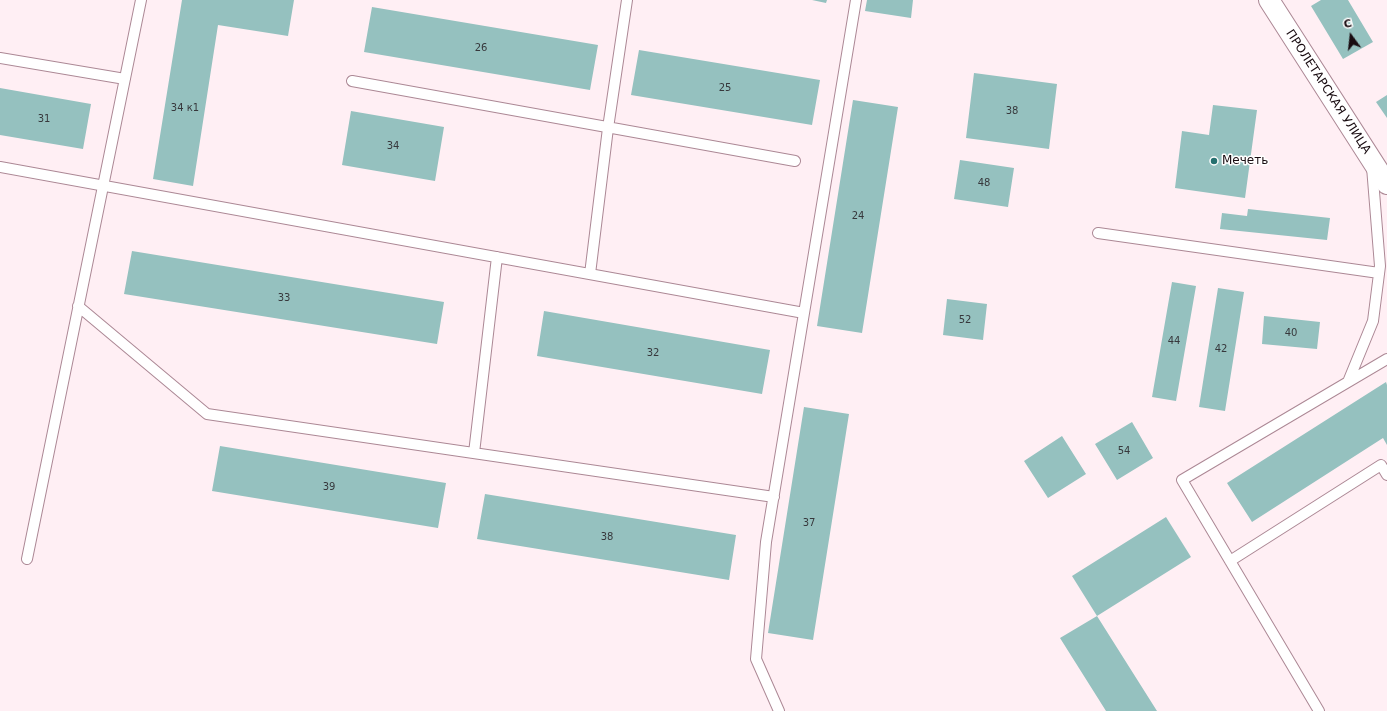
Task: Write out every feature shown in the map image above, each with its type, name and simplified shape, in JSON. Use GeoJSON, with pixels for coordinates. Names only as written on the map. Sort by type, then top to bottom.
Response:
{"type":"FeatureCollection","features":[{"type":"Feature","properties":{"kind":"street","name":"ПРОЛЕТАРСКАЯ УЛИЦА"},"geometry":{"type":"LineString","coordinates":[[1269,0],[1387,184]]}},
{"type":"Feature","properties":{"kind":"lane"},"geometry":{"type":"LineString","coordinates":[[27,559],[141,0]]}},
{"type":"Feature","properties":{"kind":"lane"},"geometry":{"type":"LineString","coordinates":[[590,274],[608,128],[627,0]]}},
{"type":"Feature","properties":{"kind":"lane"},"geometry":{"type":"LineString","coordinates":[[779,711],[756,659],[766,542],[856,0]]}},
{"type":"Feature","properties":{"kind":"lane"},"geometry":{"type":"LineString","coordinates":[[0,58],[125,79]]}},
{"type":"Feature","properties":{"kind":"lane"},"geometry":{"type":"LineString","coordinates":[[352,81],[795,161]]}},
{"type":"Feature","properties":{"kind":"lane"},"geometry":{"type":"LineString","coordinates":[[1348,382],[1373,321],[1380,266],[1371,160]]}},
{"type":"Feature","properties":{"kind":"lane"},"geometry":{"type":"LineString","coordinates":[[0,167],[804,313]]}},
{"type":"Feature","properties":{"kind":"lane"},"geometry":{"type":"LineString","coordinates":[[1098,233],[1379,274]]}},
{"type":"Feature","properties":{"kind":"lane"},"geometry":{"type":"LineString","coordinates":[[474,453],[497,257]]}},
{"type":"Feature","properties":{"kind":"lane"},"geometry":{"type":"LineString","coordinates":[[78,306],[207,414],[774,497]]}},
{"type":"Feature","properties":{"kind":"lane"},"geometry":{"type":"LineString","coordinates":[[1319,711],[1182,480],[1387,359]]}},
{"type":"Feature","properties":{"kind":"lane"},"geometry":{"type":"LineString","coordinates":[[1230,561],[1381,465],[1387,475]]}},
{"type":"Feature","properties":{"kind":"building"},"geometry":{"type":"Polygon","coordinates":[[[182,0],[294,0],[288,36],[218,25],[193,186],[153,179],[182,0]]]}},
{"type":"Feature","properties":{"kind":"building"},"geometry":{"type":"Polygon","coordinates":[[[812,0],[827,0],[826,3],[812,0]]]}},
{"type":"Feature","properties":{"kind":"building"},"geometry":{"type":"Polygon","coordinates":[[[867,0],[913,0],[911,18],[865,11],[867,0]]]}},
{"type":"Feature","properties":{"kind":"building"},"geometry":{"type":"Polygon","coordinates":[[[1321,0],[1348,0],[1373,42],[1343,59],[1311,6],[1321,0]]]}},
{"type":"Feature","properties":{"kind":"building"},"geometry":{"type":"Polygon","coordinates":[[[372,7],[598,45],[590,90],[364,52],[372,7]]]}},
{"type":"Feature","properties":{"kind":"building"},"geometry":{"type":"Polygon","coordinates":[[[639,50],[820,80],[812,125],[631,95],[639,50]]]}},
{"type":"Feature","properties":{"kind":"building"},"geometry":{"type":"Polygon","coordinates":[[[974,73],[1057,84],[1049,149],[966,138],[974,73]]]}},
{"type":"Feature","properties":{"kind":"building"},"geometry":{"type":"Polygon","coordinates":[[[0,88],[91,104],[83,149],[0,135],[0,88]]]}},
{"type":"Feature","properties":{"kind":"building"},"geometry":{"type":"Polygon","coordinates":[[[1387,95],[1387,118],[1376,102],[1387,95]]]}},
{"type":"Feature","properties":{"kind":"building"},"geometry":{"type":"Polygon","coordinates":[[[853,100],[898,107],[862,333],[817,326],[853,100]]]}},
{"type":"Feature","properties":{"kind":"building","name":"Мечеть"},"geometry":{"type":"Polygon","coordinates":[[[1213,105],[1257,110],[1245,198],[1175,188],[1182,131],[1209,135],[1213,105]]]}},
{"type":"Feature","properties":{"kind":"building"},"geometry":{"type":"Polygon","coordinates":[[[351,111],[444,127],[435,181],[342,165],[351,111]]]}},
{"type":"Feature","properties":{"kind":"building"},"geometry":{"type":"Polygon","coordinates":[[[960,160],[1014,168],[1008,207],[954,199],[960,160]]]}},
{"type":"Feature","properties":{"kind":"building"},"geometry":{"type":"Polygon","coordinates":[[[1248,209],[1330,218],[1327,240],[1220,229],[1222,213],[1247,216],[1248,209]]]}},
{"type":"Feature","properties":{"kind":"building"},"geometry":{"type":"Polygon","coordinates":[[[132,251],[444,302],[437,344],[124,294],[132,251]]]}},
{"type":"Feature","properties":{"kind":"building"},"geometry":{"type":"Polygon","coordinates":[[[1172,282],[1196,286],[1176,401],[1152,397],[1172,282]]]}},
{"type":"Feature","properties":{"kind":"building"},"geometry":{"type":"Polygon","coordinates":[[[1218,288],[1244,292],[1225,411],[1199,407],[1218,288]]]}},
{"type":"Feature","properties":{"kind":"building"},"geometry":{"type":"Polygon","coordinates":[[[947,299],[987,304],[983,340],[943,335],[947,299]]]}},
{"type":"Feature","properties":{"kind":"building"},"geometry":{"type":"Polygon","coordinates":[[[544,311],[770,350],[762,394],[537,356],[544,311]]]}},
{"type":"Feature","properties":{"kind":"building"},"geometry":{"type":"Polygon","coordinates":[[[1264,316],[1320,322],[1317,349],[1262,344],[1264,316]]]}},
{"type":"Feature","properties":{"kind":"building"},"geometry":{"type":"Polygon","coordinates":[[[1386,382],[1387,445],[1383,438],[1252,522],[1227,483],[1386,382]]]}},
{"type":"Feature","properties":{"kind":"building"},"geometry":{"type":"Polygon","coordinates":[[[804,407],[849,414],[813,640],[768,633],[804,407]]]}},
{"type":"Feature","properties":{"kind":"building"},"geometry":{"type":"Polygon","coordinates":[[[1132,422],[1153,458],[1117,480],[1095,444],[1132,422]]]}},
{"type":"Feature","properties":{"kind":"building"},"geometry":{"type":"Polygon","coordinates":[[[1062,436],[1086,474],[1048,498],[1024,461],[1062,436]]]}},
{"type":"Feature","properties":{"kind":"building"},"geometry":{"type":"Polygon","coordinates":[[[220,446],[446,483],[438,528],[212,491],[220,446]]]}},
{"type":"Feature","properties":{"kind":"building"},"geometry":{"type":"Polygon","coordinates":[[[485,494],[736,535],[729,580],[477,539],[485,494]]]}},
{"type":"Feature","properties":{"kind":"building"},"geometry":{"type":"Polygon","coordinates":[[[1166,517],[1191,557],[1097,616],[1072,576],[1166,517]]]}},
{"type":"Feature","properties":{"kind":"building"},"geometry":{"type":"Polygon","coordinates":[[[1097,616],[1157,711],[1106,711],[1060,638],[1097,616]]]}},
{"type":"Feature","properties":{"kind":"place","name":"Мечеть"},"geometry":{"type":"Point","coordinates":[1214,161]}}]}
